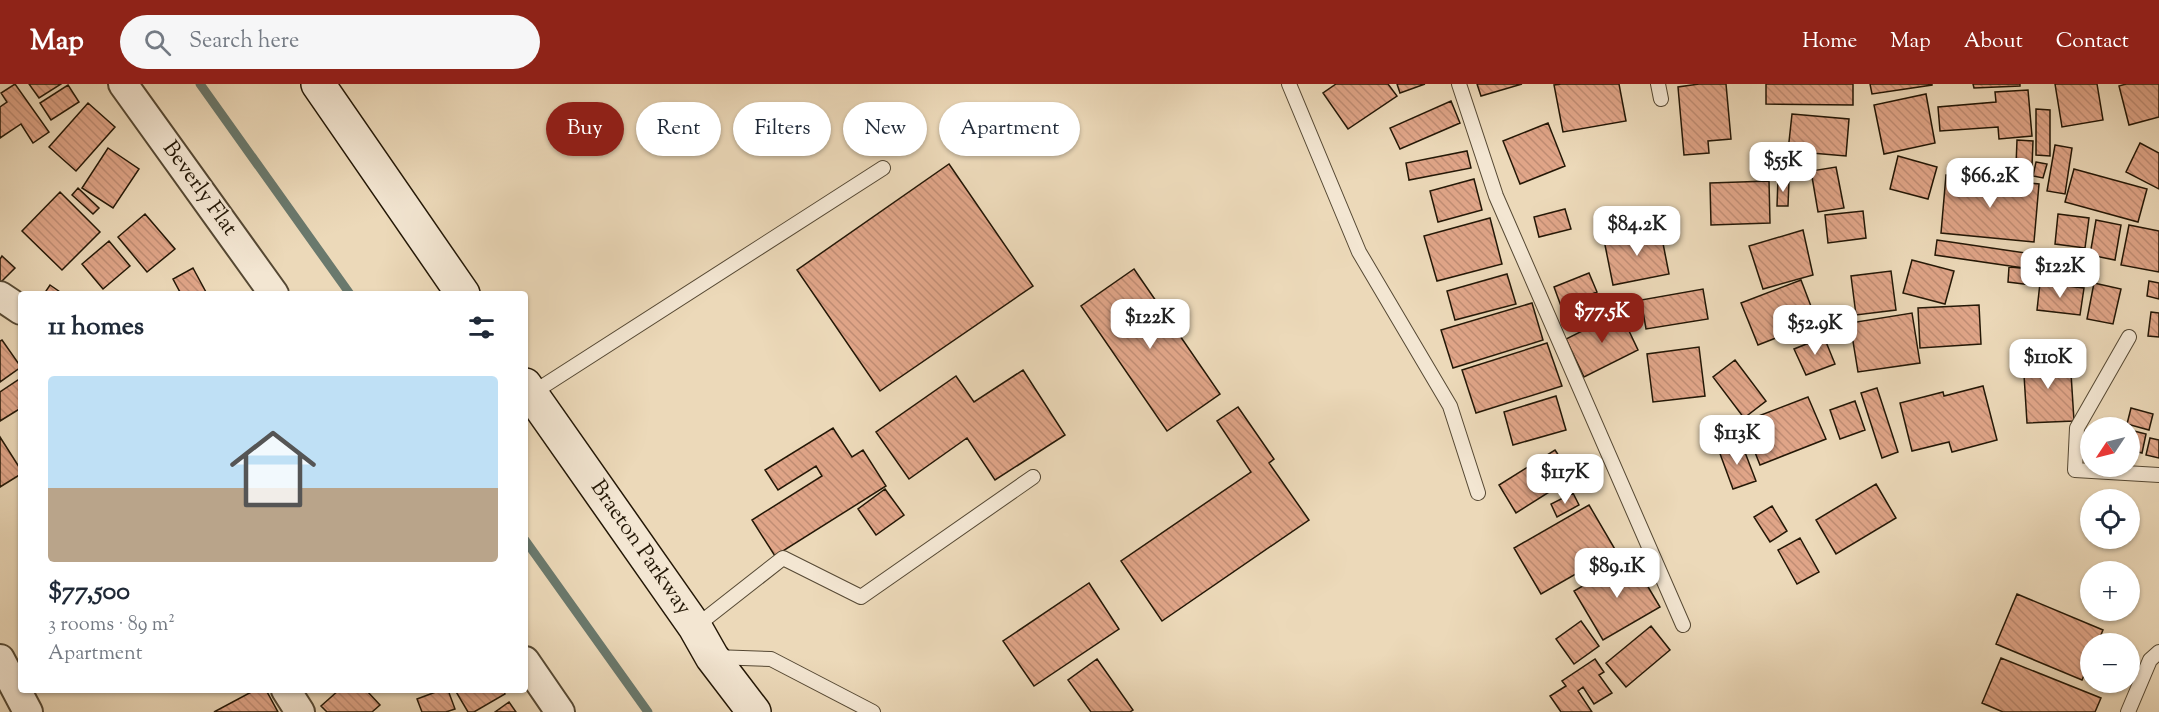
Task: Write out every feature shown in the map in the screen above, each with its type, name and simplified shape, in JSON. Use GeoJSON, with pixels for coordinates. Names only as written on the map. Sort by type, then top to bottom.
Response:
{"type":"FeatureCollection","features":[{"type":"Feature","properties":{"kind":"main road"},"geometry":{"type":"LineString","coordinates":[[318,84],[461,291]]}},
{"type":"Feature","properties":{"kind":"main road","name":"Braeton Parkway"},"geometry":{"type":"LineString","coordinates":[[528,390],[695,627],[712,657],[754,712]]}},
{"type":"Feature","properties":{"kind":"street","name":"Beverly Flat"},"geometry":{"type":"LineString","coordinates":[[123,84],[272,291]]}},
{"type":"Feature","properties":{"kind":"street"},"geometry":{"type":"LineString","coordinates":[[0,296],[18,308]]}},
{"type":"Feature","properties":{"kind":"street"},"geometry":{"type":"LineString","coordinates":[[0,659],[28,712]]}},
{"type":"Feature","properties":{"kind":"street"},"geometry":{"type":"LineString","coordinates":[[528,665],[560,712]]}},
{"type":"Feature","properties":{"kind":"street"},"geometry":{"type":"LineString","coordinates":[[288,693],[300,712]]}},
{"type":"Feature","properties":{"kind":"lane"},"geometry":{"type":"LineString","coordinates":[[1289,84],[1359,252],[1450,406],[1478,493]]}},
{"type":"Feature","properties":{"kind":"lane"},"geometry":{"type":"LineString","coordinates":[[1459,84],[1496,196],[1683,625]]}},
{"type":"Feature","properties":{"kind":"lane"},"geometry":{"type":"LineString","coordinates":[[1658,84],[1661,99]]}},
{"type":"Feature","properties":{"kind":"lane"},"geometry":{"type":"LineString","coordinates":[[528,390],[883,168]]}},
{"type":"Feature","properties":{"kind":"lane"},"geometry":{"type":"LineString","coordinates":[[2129,337],[2077,428],[2075,470],[2159,475]]}},
{"type":"Feature","properties":{"kind":"lane"},"geometry":{"type":"LineString","coordinates":[[695,627],[783,558],[861,597],[1033,477]]}},
{"type":"Feature","properties":{"kind":"lane"},"geometry":{"type":"LineString","coordinates":[[2128,712],[2150,660],[2159,652]]}},
{"type":"Feature","properties":{"kind":"lane"},"geometry":{"type":"LineString","coordinates":[[712,657],[771,659],[873,712]]}},
{"type":"Feature","properties":{"kind":"building"},"geometry":{"type":"Polygon","coordinates":[[[15,84],[49,132],[33,143],[21,124],[0,138],[0,107],[7,102],[1,93],[15,84]]]}},
{"type":"Feature","properties":{"kind":"building"},"geometry":{"type":"Polygon","coordinates":[[[29,84],[61,84],[39,98],[29,84]]]}},
{"type":"Feature","properties":{"kind":"building"},"geometry":{"type":"Polygon","coordinates":[[[1336,84],[1388,84],[1397,96],[1348,129],[1323,93],[1336,84]]]}},
{"type":"Feature","properties":{"kind":"building"},"geometry":{"type":"Polygon","coordinates":[[[1397,84],[1425,84],[1400,93],[1397,84]]]}},
{"type":"Feature","properties":{"kind":"building"},"geometry":{"type":"Polygon","coordinates":[[[1477,84],[1522,84],[1481,96],[1477,84]]]}},
{"type":"Feature","properties":{"kind":"building"},"geometry":{"type":"Polygon","coordinates":[[[1619,84],[1626,121],[1563,132],[1554,85],[1619,84]]]}},
{"type":"Feature","properties":{"kind":"building"},"geometry":{"type":"Polygon","coordinates":[[[1726,84],[1731,139],[1708,141],[1709,153],[1684,155],[1678,87],[1726,84]]]}},
{"type":"Feature","properties":{"kind":"building"},"geometry":{"type":"Polygon","coordinates":[[[1766,84],[1853,84],[1853,105],[1766,104],[1766,84]]]}},
{"type":"Feature","properties":{"kind":"building"},"geometry":{"type":"Polygon","coordinates":[[[1870,84],[1932,84],[1932,85],[1872,94],[1870,84]]]}},
{"type":"Feature","properties":{"kind":"building"},"geometry":{"type":"Polygon","coordinates":[[[1973,84],[2020,84],[2020,86],[1974,88],[1973,84]]]}},
{"type":"Feature","properties":{"kind":"building"},"geometry":{"type":"Polygon","coordinates":[[[2055,84],[2097,84],[2103,120],[2062,127],[2055,84]]]}},
{"type":"Feature","properties":{"kind":"building"},"geometry":{"type":"Polygon","coordinates":[[[2159,84],[2159,117],[2129,125],[2119,86],[2159,84]]]}},
{"type":"Feature","properties":{"kind":"building"},"geometry":{"type":"Polygon","coordinates":[[[68,85],[79,102],[51,120],[40,103],[68,85]]]}},
{"type":"Feature","properties":{"kind":"building"},"geometry":{"type":"Polygon","coordinates":[[[2028,90],[2032,136],[1999,139],[1998,127],[1940,131],[1938,107],[1996,102],[1995,92],[2028,90]]]}},
{"type":"Feature","properties":{"kind":"building"},"geometry":{"type":"Polygon","coordinates":[[[1926,94],[1935,143],[1884,154],[1874,105],[1926,94]]]}},
{"type":"Feature","properties":{"kind":"building"},"geometry":{"type":"Polygon","coordinates":[[[1451,101],[1460,123],[1400,149],[1390,128],[1451,101]]]}},
{"type":"Feature","properties":{"kind":"building"},"geometry":{"type":"Polygon","coordinates":[[[88,103],[115,127],[76,171],[49,147],[88,103]]]}},
{"type":"Feature","properties":{"kind":"building"},"geometry":{"type":"Polygon","coordinates":[[[2036,109],[2050,110],[2050,156],[2036,155],[2036,109]]]}},
{"type":"Feature","properties":{"kind":"building"},"geometry":{"type":"Polygon","coordinates":[[[1792,114],[1849,119],[1846,156],[1788,151],[1792,114]]]}},
{"type":"Feature","properties":{"kind":"building"},"geometry":{"type":"Polygon","coordinates":[[[1548,123],[1565,166],[1520,184],[1503,141],[1548,123]]]}},
{"type":"Feature","properties":{"kind":"building"},"geometry":{"type":"Polygon","coordinates":[[[2017,140],[2033,141],[2032,166],[2016,166],[2017,140]]]}},
{"type":"Feature","properties":{"kind":"building"},"geometry":{"type":"Polygon","coordinates":[[[2140,143],[2159,153],[2159,189],[2126,172],[2140,143]]]}},
{"type":"Feature","properties":{"kind":"building"},"geometry":{"type":"Polygon","coordinates":[[[2055,145],[2072,148],[2065,194],[2047,191],[2055,145]]]}},
{"type":"Feature","properties":{"kind":"building"},"geometry":{"type":"Polygon","coordinates":[[[108,148],[139,169],[113,208],[82,188],[108,148]]]}},
{"type":"Feature","properties":{"kind":"building"},"geometry":{"type":"Polygon","coordinates":[[[1467,151],[1471,168],[1409,180],[1406,163],[1467,151]]]}},
{"type":"Feature","properties":{"kind":"building"},"geometry":{"type":"Polygon","coordinates":[[[1898,156],[1937,167],[1928,199],[1890,189],[1898,156]]]}},
{"type":"Feature","properties":{"kind":"building"},"geometry":{"type":"Polygon","coordinates":[[[2036,162],[2047,164],[2043,178],[2033,176],[2036,162]]]}},
{"type":"Feature","properties":{"kind":"building"},"geometry":{"type":"Polygon","coordinates":[[[949,164],[1033,286],[880,391],[797,270],[949,164]]]}},
{"type":"Feature","properties":{"kind":"building"},"geometry":{"type":"Polygon","coordinates":[[[1836,167],[1844,208],[1818,212],[1811,171],[1836,167]]]}},
{"type":"Feature","properties":{"kind":"building"},"geometry":{"type":"Polygon","coordinates":[[[2074,169],[2147,189],[2138,222],[2065,202],[2074,169]]]}},
{"type":"Feature","properties":{"kind":"building"},"geometry":{"type":"Polygon","coordinates":[[[1946,175],[2039,184],[2034,242],[1941,233],[1946,175]]]}},
{"type":"Feature","properties":{"kind":"building"},"geometry":{"type":"Polygon","coordinates":[[[1474,179],[1482,210],[1438,222],[1430,191],[1474,179]]]}},
{"type":"Feature","properties":{"kind":"building"},"geometry":{"type":"Polygon","coordinates":[[[1778,179],[1789,180],[1788,206],[1777,206],[1778,179]]]}},
{"type":"Feature","properties":{"kind":"building"},"geometry":{"type":"Polygon","coordinates":[[[1769,181],[1770,223],[1711,225],[1710,183],[1769,181]]]}},
{"type":"Feature","properties":{"kind":"building"},"geometry":{"type":"Polygon","coordinates":[[[78,188],[99,208],[93,214],[72,195],[78,188]]]}},
{"type":"Feature","properties":{"kind":"building"},"geometry":{"type":"Polygon","coordinates":[[[60,192],[100,232],[62,270],[22,231],[60,192]]]}},
{"type":"Feature","properties":{"kind":"building"},"geometry":{"type":"Polygon","coordinates":[[[1565,209],[1571,229],[1539,237],[1534,217],[1565,209]]]}},
{"type":"Feature","properties":{"kind":"building"},"geometry":{"type":"Polygon","coordinates":[[[1863,211],[1866,238],[1828,243],[1825,215],[1863,211]]]}},
{"type":"Feature","properties":{"kind":"building"},"geometry":{"type":"Polygon","coordinates":[[[145,214],[175,249],[147,272],[118,237],[145,214]]]}},
{"type":"Feature","properties":{"kind":"building"},"geometry":{"type":"Polygon","coordinates":[[[2058,214],[2089,218],[2085,248],[2055,244],[2058,214]]]}},
{"type":"Feature","properties":{"kind":"building"},"geometry":{"type":"Polygon","coordinates":[[[1490,218],[1502,264],[1437,281],[1424,236],[1490,218]]]}},
{"type":"Feature","properties":{"kind":"building"},"geometry":{"type":"Polygon","coordinates":[[[2096,220],[2121,225],[2115,260],[2090,255],[2096,220]]]}},
{"type":"Feature","properties":{"kind":"building"},"geometry":{"type":"Polygon","coordinates":[[[2129,225],[2159,231],[2159,272],[2121,265],[2129,225]]]}},
{"type":"Feature","properties":{"kind":"building"},"geometry":{"type":"Polygon","coordinates":[[[1660,228],[1669,274],[1613,285],[1604,240],[1660,228]]]}},
{"type":"Feature","properties":{"kind":"building"},"geometry":{"type":"Polygon","coordinates":[[[1803,230],[1813,275],[1763,289],[1749,246],[1803,230]]]}},
{"type":"Feature","properties":{"kind":"building"},"geometry":{"type":"Polygon","coordinates":[[[1937,240],[2060,258],[2058,273],[1935,255],[1937,240]]]}},
{"type":"Feature","properties":{"kind":"building"},"geometry":{"type":"Polygon","coordinates":[[[109,241],[130,266],[103,289],[82,264],[109,241]]]}},
{"type":"Feature","properties":{"kind":"building"},"geometry":{"type":"Polygon","coordinates":[[[2,256],[15,268],[0,283],[0,259],[2,256]]]}},
{"type":"Feature","properties":{"kind":"building"},"geometry":{"type":"Polygon","coordinates":[[[1912,260],[1954,271],[1945,304],[1903,293],[1912,260]]]}},
{"type":"Feature","properties":{"kind":"building"},"geometry":{"type":"Polygon","coordinates":[[[2009,267],[2032,269],[2031,285],[2008,282],[2009,267]]]}},
{"type":"Feature","properties":{"kind":"building"},"geometry":{"type":"Polygon","coordinates":[[[193,268],[205,291],[179,291],[173,279],[193,268]]]}},
{"type":"Feature","properties":{"kind":"building"},"geometry":{"type":"Polygon","coordinates":[[[1134,269],[1220,394],[1167,431],[1081,306],[1134,269]]]}},
{"type":"Feature","properties":{"kind":"building"},"geometry":{"type":"Polygon","coordinates":[[[1891,271],[1896,310],[1856,315],[1851,276],[1891,271]]]}},
{"type":"Feature","properties":{"kind":"building"},"geometry":{"type":"Polygon","coordinates":[[[1589,273],[1597,292],[1561,306],[1554,287],[1589,273]]]}},
{"type":"Feature","properties":{"kind":"building"},"geometry":{"type":"Polygon","coordinates":[[[1507,274],[1516,304],[1455,320],[1447,291],[1507,274]]]}},
{"type":"Feature","properties":{"kind":"building"},"geometry":{"type":"Polygon","coordinates":[[[1801,280],[1817,322],[1758,345],[1741,303],[1801,280]]]}},
{"type":"Feature","properties":{"kind":"building"},"geometry":{"type":"Polygon","coordinates":[[[2149,281],[2159,283],[2159,299],[2147,296],[2149,281]]]}},
{"type":"Feature","properties":{"kind":"building"},"geometry":{"type":"Polygon","coordinates":[[[2040,283],[2084,288],[2080,315],[2037,310],[2040,283]]]}},
{"type":"Feature","properties":{"kind":"building"},"geometry":{"type":"Polygon","coordinates":[[[2094,283],[2121,289],[2113,324],[2087,319],[2094,283]]]}},
{"type":"Feature","properties":{"kind":"building"},"geometry":{"type":"Polygon","coordinates":[[[50,285],[59,291],[46,291],[50,285]]]}},
{"type":"Feature","properties":{"kind":"building"},"geometry":{"type":"Polygon","coordinates":[[[1703,289],[1708,319],[1646,329],[1641,300],[1703,289]]]}},
{"type":"Feature","properties":{"kind":"building"},"geometry":{"type":"Polygon","coordinates":[[[1532,303],[1543,340],[1453,368],[1441,330],[1532,303]]]}},
{"type":"Feature","properties":{"kind":"building"},"geometry":{"type":"Polygon","coordinates":[[[1979,305],[1981,344],[1920,348],[1918,308],[1979,305]]]}},
{"type":"Feature","properties":{"kind":"building"},"geometry":{"type":"Polygon","coordinates":[[[1620,312],[1638,350],[1584,377],[1566,339],[1620,312]]]}},
{"type":"Feature","properties":{"kind":"building"},"geometry":{"type":"Polygon","coordinates":[[[2151,312],[2159,313],[2159,337],[2148,336],[2151,312]]]}},
{"type":"Feature","properties":{"kind":"building"},"geometry":{"type":"Polygon","coordinates":[[[1912,313],[1920,363],[1858,372],[1850,323],[1912,313]]]}},
{"type":"Feature","properties":{"kind":"building"},"geometry":{"type":"Polygon","coordinates":[[[1824,337],[1835,364],[1806,375],[1794,349],[1824,337]]]}},
{"type":"Feature","properties":{"kind":"building"},"geometry":{"type":"Polygon","coordinates":[[[2,340],[18,363],[18,369],[0,382],[0,341],[2,340]]]}},
{"type":"Feature","properties":{"kind":"building"},"geometry":{"type":"Polygon","coordinates":[[[1547,343],[1562,386],[1476,413],[1462,370],[1547,343]]]}},
{"type":"Feature","properties":{"kind":"building"},"geometry":{"type":"Polygon","coordinates":[[[1699,347],[1705,396],[1653,402],[1647,354],[1699,347]]]}},
{"type":"Feature","properties":{"kind":"building"},"geometry":{"type":"Polygon","coordinates":[[[2070,357],[2074,421],[2027,423],[2023,359],[2070,357]]]}},
{"type":"Feature","properties":{"kind":"building"},"geometry":{"type":"Polygon","coordinates":[[[1735,360],[1766,401],[1744,418],[1713,377],[1735,360]]]}},
{"type":"Feature","properties":{"kind":"building"},"geometry":{"type":"Polygon","coordinates":[[[1023,370],[1065,435],[995,480],[967,438],[909,479],[876,432],[956,376],[974,402],[1023,370]]]}},
{"type":"Feature","properties":{"kind":"building"},"geometry":{"type":"Polygon","coordinates":[[[18,380],[18,410],[0,421],[0,392],[18,380]]]}},
{"type":"Feature","properties":{"kind":"building"},"geometry":{"type":"Polygon","coordinates":[[[1983,386],[1997,440],[1952,452],[1949,442],[1912,451],[1900,403],[1943,392],[1944,396],[1983,386]]]}},
{"type":"Feature","properties":{"kind":"building"},"geometry":{"type":"Polygon","coordinates":[[[1877,388],[1898,452],[1882,458],[1861,393],[1877,388]]]}},
{"type":"Feature","properties":{"kind":"building"},"geometry":{"type":"Polygon","coordinates":[[[1556,396],[1566,430],[1513,445],[1504,412],[1556,396]]]}},
{"type":"Feature","properties":{"kind":"building"},"geometry":{"type":"Polygon","coordinates":[[[1808,397],[1826,439],[1760,465],[1743,422],[1808,397]]]}},
{"type":"Feature","properties":{"kind":"building"},"geometry":{"type":"Polygon","coordinates":[[[1855,401],[1865,430],[1840,439],[1830,410],[1855,401]]]}},
{"type":"Feature","properties":{"kind":"building"},"geometry":{"type":"Polygon","coordinates":[[[1238,407],[1274,459],[1269,463],[1309,520],[1162,621],[1121,561],[1251,472],[1217,421],[1238,407]]]}},
{"type":"Feature","properties":{"kind":"building"},"geometry":{"type":"Polygon","coordinates":[[[2131,408],[2153,414],[2149,430],[2140,428],[2140,417],[2129,417],[2131,408]]]}},
{"type":"Feature","properties":{"kind":"building"},"geometry":{"type":"Polygon","coordinates":[[[833,428],[852,457],[863,450],[886,486],[775,556],[752,520],[822,476],[816,466],[778,490],[765,470],[833,428]]]}},
{"type":"Feature","properties":{"kind":"building"},"geometry":{"type":"Polygon","coordinates":[[[2140,432],[2146,434],[2142,453],[2140,452],[2140,432]]]}},
{"type":"Feature","properties":{"kind":"building"},"geometry":{"type":"Polygon","coordinates":[[[0,437],[18,465],[18,476],[0,487],[0,437]]]}},
{"type":"Feature","properties":{"kind":"building"},"geometry":{"type":"Polygon","coordinates":[[[2150,438],[2159,440],[2159,458],[2146,455],[2150,438]]]}},
{"type":"Feature","properties":{"kind":"building"},"geometry":{"type":"Polygon","coordinates":[[[1741,442],[1756,481],[1733,489],[1719,451],[1741,442]]]}},
{"type":"Feature","properties":{"kind":"building"},"geometry":{"type":"Polygon","coordinates":[[[1555,450],[1573,477],[1516,513],[1499,485],[1555,450]]]}},
{"type":"Feature","properties":{"kind":"building"},"geometry":{"type":"Polygon","coordinates":[[[1876,484],[1896,518],[1836,554],[1816,520],[1876,484]]]}},
{"type":"Feature","properties":{"kind":"building"},"geometry":{"type":"Polygon","coordinates":[[[885,489],[904,515],[876,535],[858,509],[885,489]]]}},
{"type":"Feature","properties":{"kind":"building"},"geometry":{"type":"Polygon","coordinates":[[[1573,493],[1579,505],[1557,517],[1551,504],[1573,493]]]}},
{"type":"Feature","properties":{"kind":"building"},"geometry":{"type":"Polygon","coordinates":[[[1589,505],[1616,551],[1541,594],[1514,548],[1589,505]]]}},
{"type":"Feature","properties":{"kind":"building"},"geometry":{"type":"Polygon","coordinates":[[[1772,506],[1787,531],[1770,542],[1754,517],[1772,506]]]}},
{"type":"Feature","properties":{"kind":"building"},"geometry":{"type":"Polygon","coordinates":[[[1800,538],[1819,572],[1797,584],[1778,550],[1800,538]]]}},
{"type":"Feature","properties":{"kind":"building"},"geometry":{"type":"Polygon","coordinates":[[[1631,558],[1660,607],[1603,640],[1574,591],[1631,558]]]}},
{"type":"Feature","properties":{"kind":"building"},"geometry":{"type":"Polygon","coordinates":[[[1089,583],[1119,629],[1034,686],[1003,641],[1089,583]]]}},
{"type":"Feature","properties":{"kind":"building"},"geometry":{"type":"Polygon","coordinates":[[[2017,594],[2103,630],[2102,633],[2080,633],[2080,679],[1996,644],[2017,594]]]}},
{"type":"Feature","properties":{"kind":"building"},"geometry":{"type":"Polygon","coordinates":[[[1581,621],[1599,646],[1574,664],[1556,639],[1581,621]]]}},
{"type":"Feature","properties":{"kind":"building"},"geometry":{"type":"Polygon","coordinates":[[[1651,626],[1670,650],[1626,687],[1606,663],[1651,626]]]}},
{"type":"Feature","properties":{"kind":"building"},"geometry":{"type":"Polygon","coordinates":[[[2001,658],[2080,690],[2080,693],[2088,693],[2101,698],[2095,712],[2003,712],[1982,703],[2001,658]]]}},
{"type":"Feature","properties":{"kind":"building"},"geometry":{"type":"Polygon","coordinates":[[[1097,659],[1133,710],[1130,712],[1091,712],[1068,680],[1097,659]]]}},
{"type":"Feature","properties":{"kind":"building"},"geometry":{"type":"Polygon","coordinates":[[[1595,659],[1604,672],[1599,675],[1612,693],[1594,704],[1583,687],[1578,691],[1592,712],[1561,712],[1550,696],[1566,686],[1562,681],[1595,659]]]}},
{"type":"Feature","properties":{"kind":"building"},"geometry":{"type":"Polygon","coordinates":[[[249,693],[268,693],[278,712],[214,712],[249,693]]]}},
{"type":"Feature","properties":{"kind":"building"},"geometry":{"type":"Polygon","coordinates":[[[336,693],[369,693],[380,705],[372,712],[327,712],[321,706],[336,693]]]}},
{"type":"Feature","properties":{"kind":"building"},"geometry":{"type":"Polygon","coordinates":[[[433,693],[449,693],[455,709],[446,712],[422,712],[417,699],[433,693]]]}},
{"type":"Feature","properties":{"kind":"building"},"geometry":{"type":"Polygon","coordinates":[[[457,693],[504,693],[474,712],[468,712],[457,693]]]}},
{"type":"Feature","properties":{"kind":"building"},"geometry":{"type":"Polygon","coordinates":[[[509,702],[516,712],[495,712],[509,702]]]}},
{"type":"Feature","properties":{"kind":"waterway"},"geometry":{"type":"LineString","coordinates":[[200,84],[348,291]]}},
{"type":"Feature","properties":{"kind":"waterway"},"geometry":{"type":"LineString","coordinates":[[528,544],[648,712]]}}]}
